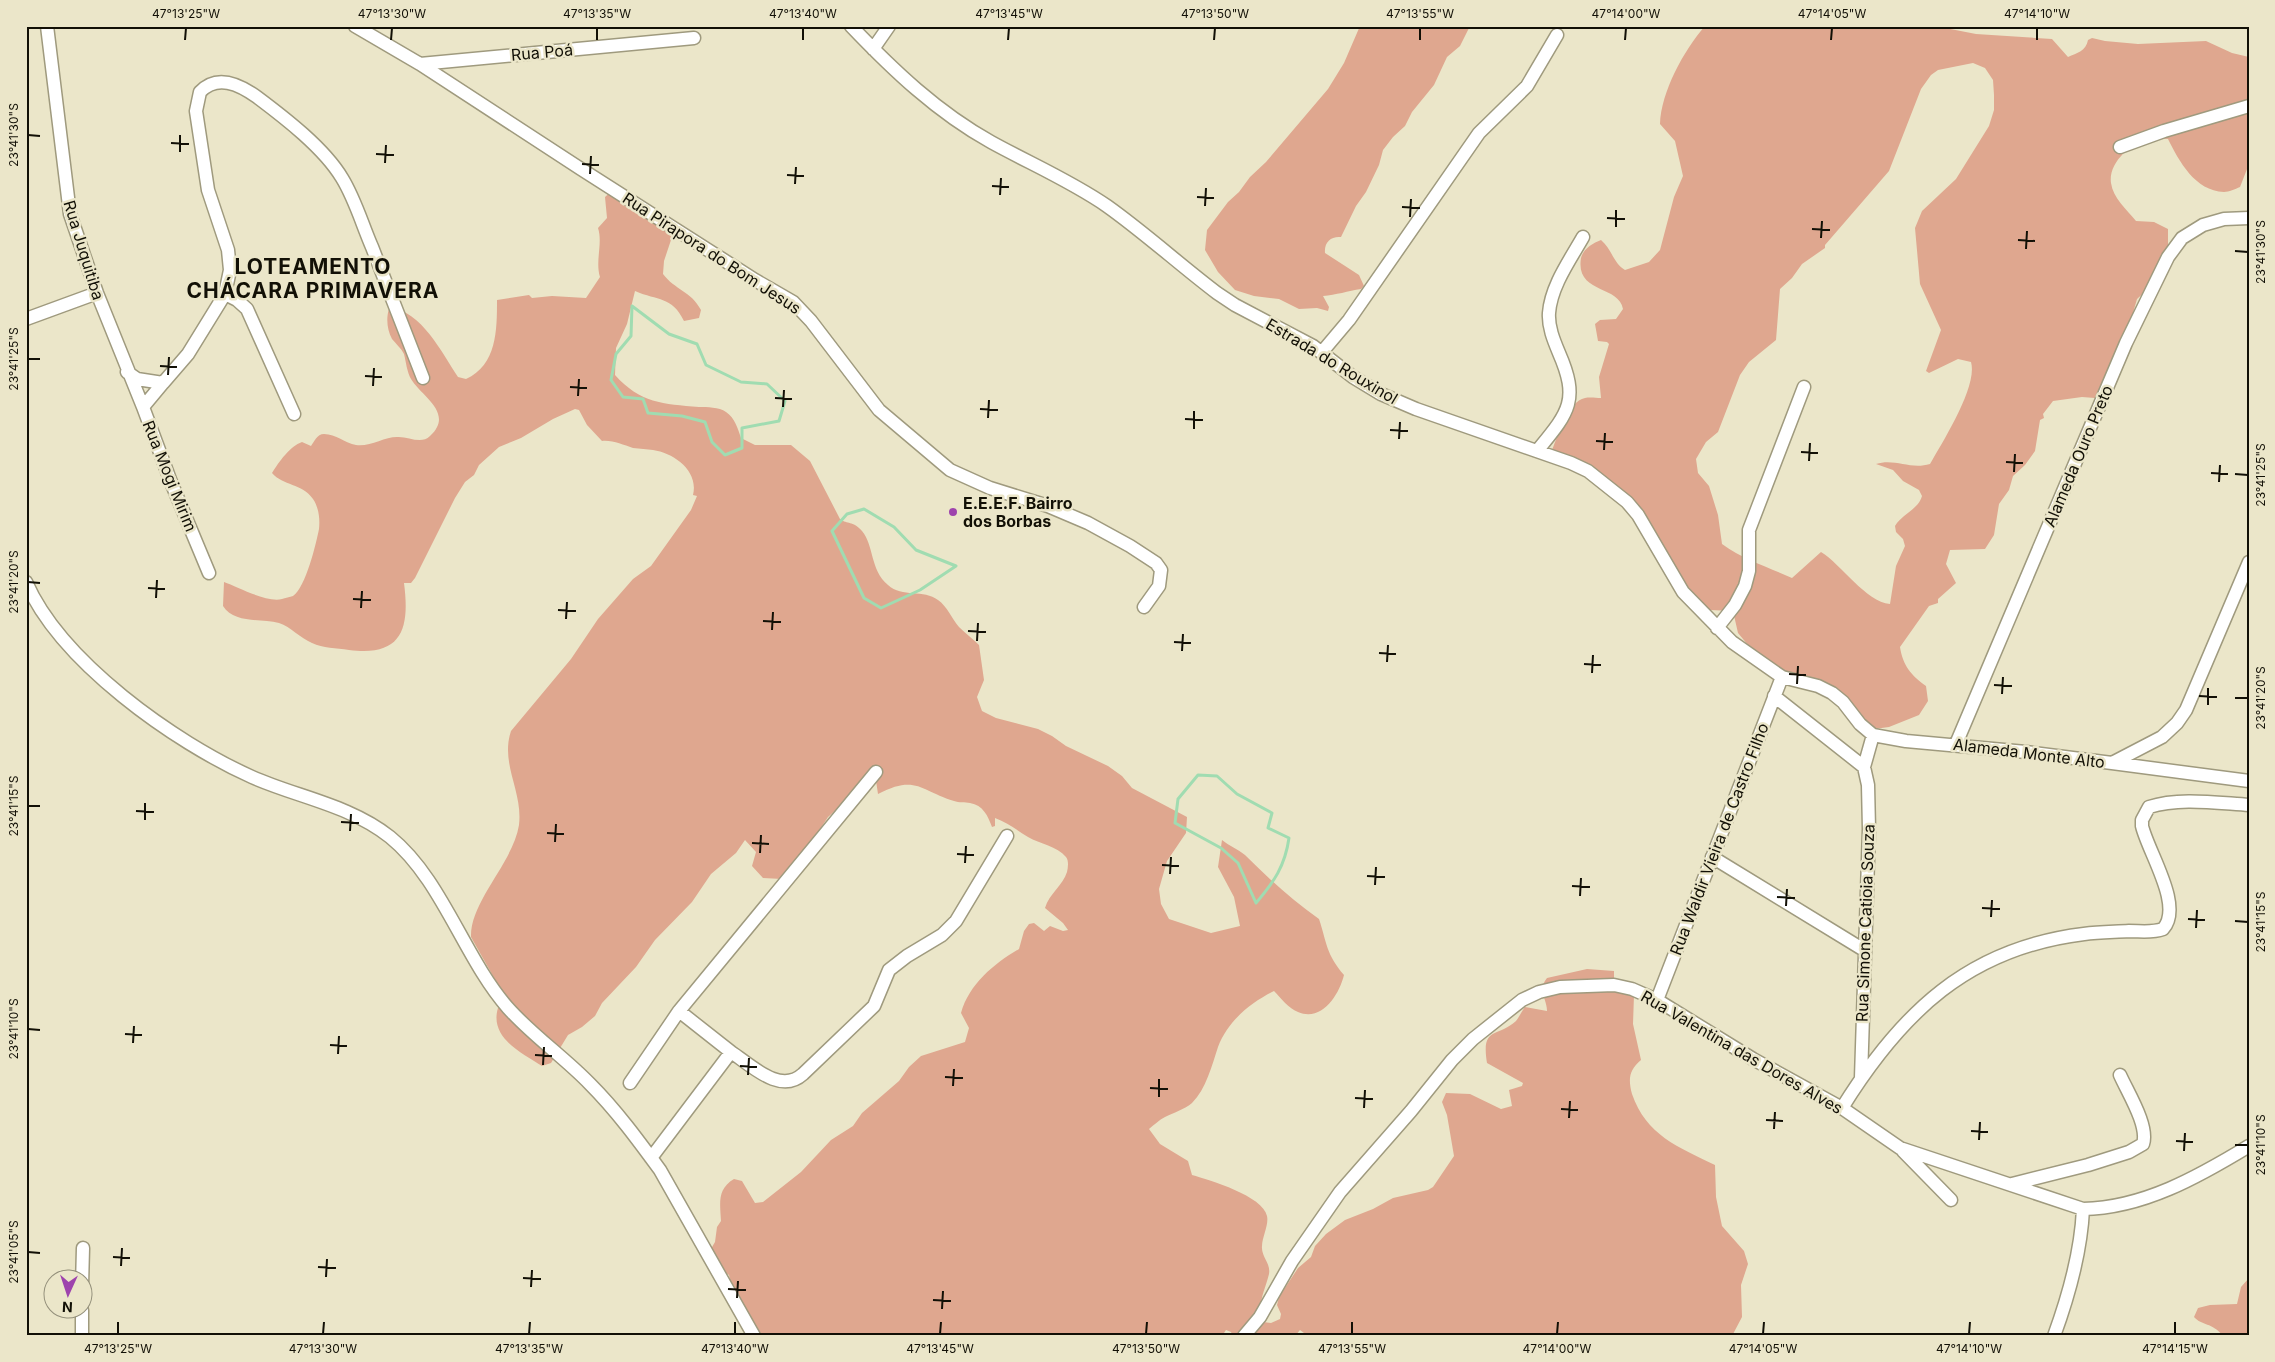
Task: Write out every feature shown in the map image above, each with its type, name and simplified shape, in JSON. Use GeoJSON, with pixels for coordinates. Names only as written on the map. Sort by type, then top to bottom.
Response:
{"type":"FeatureCollection","features":[{"type":"Feature","properties":{"kind":"street","name":"Rua Juquitiba"},"geometry":{"type":"LineString","coordinates":[[47,26],[70,214],[97,293],[127,372],[143,407]]}},
{"type":"Feature","properties":{"kind":"street","name":"Rua Pirapora do Bom Jesus"},"geometry":{"type":"LineString","coordinates":[[355,26],[420,64],[755,280],[793,302],[811,321],[854,380],[879,410],[950,470],[990,488],[1048,506],[1080,520],[1130,546],[1156,563],[1161,570],[1159,586],[1144,607]]}},
{"type":"Feature","properties":{"kind":"street","name":"Estrada do Rouxinol"},"geometry":{"type":"LineString","coordinates":[[851,26],[901,76],[948,115],[990,142],[1106,205],[1217,293],[1322,352],[1367,386],[1397,402],[1588,471],[1626,502],[1638,515],[1684,592],[1717,628],[1748,655],[1782,677],[1818,686],[1832,693],[1843,702],[1860,724],[1874,736]]}},
{"type":"Feature","properties":{"kind":"street"},"geometry":{"type":"LineString","coordinates":[[873,49],[889,26]]}},
{"type":"Feature","properties":{"kind":"street"},"geometry":{"type":"LineString","coordinates":[[1322,352],[1350,320],[1479,133],[1527,86],[1557,35]]}},
{"type":"Feature","properties":{"kind":"street","name":"Rua Poá"},"geometry":{"type":"LineString","coordinates":[[420,64],[694,38]]}},
{"type":"Feature","properties":{"kind":"street","name":"Rua Mogi Mirim"},"geometry":{"type":"LineString","coordinates":[[210,573],[171,482],[143,407],[188,354],[225,294],[230,270],[228,250],[208,190],[196,111],[200,92],[206,86],[213,82],[234,83],[244,88],[305,136],[341,176],[356,208],[424,378]]}},
{"type":"Feature","properties":{"kind":"street"},"geometry":{"type":"LineString","coordinates":[[2120,147],[2164,131],[2249,106]]}},
{"type":"Feature","properties":{"kind":"street","name":"Alameda Ouro Preto"},"geometry":{"type":"LineString","coordinates":[[1956,744],[2126,343],[2168,257],[2182,238],[2203,225],[2224,219],[2249,218]]}},
{"type":"Feature","properties":{"kind":"street"},"geometry":{"type":"LineString","coordinates":[[1537,451],[1553,431],[1569,404],[1570,379],[1555,343],[1549,313],[1552,296],[1560,277],[1583,237]]}},
{"type":"Feature","properties":{"kind":"street"},"geometry":{"type":"LineString","coordinates":[[26,319],[97,293]]}},
{"type":"Feature","properties":{"kind":"street"},"geometry":{"type":"LineString","coordinates":[[225,294],[237,300],[246,309],[294,414]]}},
{"type":"Feature","properties":{"kind":"street"},"geometry":{"type":"LineString","coordinates":[[127,372],[137,379],[163,383]]}},
{"type":"Feature","properties":{"kind":"street"},"geometry":{"type":"LineString","coordinates":[[1717,628],[1736,605],[1745,586],[1749,571],[1749,530],[1804,386]]}},
{"type":"Feature","properties":{"kind":"street","name":"Alameda Monte Alto"},"geometry":{"type":"LineString","coordinates":[[1874,736],[2112,763],[2162,737],[2177,723],[2186,710],[2249,562]]}},
{"type":"Feature","properties":{"kind":"street"},"geometry":{"type":"LineString","coordinates":[[26,582],[42,611],[81,659],[128,699],[171,730],[226,764],[252,777],[355,816],[375,826],[408,853],[423,874],[481,970],[509,1009],[589,1083],[651,1158],[669,1185],[754,1336]]}},
{"type":"Feature","properties":{"kind":"street","name":"Rua Waldir Vieira de Castro Filho"},"geometry":{"type":"LineString","coordinates":[[1657,1000],[1782,677]]}},
{"type":"Feature","properties":{"kind":"street"},"geometry":{"type":"LineString","coordinates":[[1774,696],[1864,768]]}},
{"type":"Feature","properties":{"kind":"street","name":"Rua Simone Catioia Souza"},"geometry":{"type":"LineString","coordinates":[[1860,1078],[1869,800],[1864,768],[1874,736]]}},
{"type":"Feature","properties":{"kind":"street"},"geometry":{"type":"LineString","coordinates":[[2112,763],[2249,781]]}},
{"type":"Feature","properties":{"kind":"street"},"geometry":{"type":"LineString","coordinates":[[630,1083],[679,1011],[876,772]]}},
{"type":"Feature","properties":{"kind":"street"},"geometry":{"type":"LineString","coordinates":[[1842,1108],[1860,1078],[1919,1009],[1966,973],[2000,955],[2035,944],[2084,934],[2163,929],[2169,919],[2165,888],[2142,826],[2142,820],[2149,807],[2157,804],[2189,802],[2249,805]]}},
{"type":"Feature","properties":{"kind":"street"},"geometry":{"type":"LineString","coordinates":[[679,1011],[731,1052],[771,1078],[780,1082],[797,1080],[874,1006],[889,970],[950,929],[1007,836]]}},
{"type":"Feature","properties":{"kind":"street"},"geometry":{"type":"LineString","coordinates":[[1712,857],[1864,950]]}},
{"type":"Feature","properties":{"kind":"street","name":"Rua Valentina das Dores Alves"},"geometry":{"type":"LineString","coordinates":[[1244,1336],[1260,1317],[1292,1261],[1340,1192],[1411,1111],[1452,1060],[1473,1039],[1522,1000],[1539,992],[1560,987],[1614,985],[1632,989],[1657,1000],[1753,1059],[1842,1108],[1900,1148],[2083,1210],[2113,1207],[2139,1200],[2187,1181],[2249,1146]]}},
{"type":"Feature","properties":{"kind":"street"},"geometry":{"type":"LineString","coordinates":[[651,1158],[731,1052]]}},
{"type":"Feature","properties":{"kind":"street"},"geometry":{"type":"LineString","coordinates":[[2010,1184],[2088,1165],[2129,1152],[2143,1144],[2145,1138],[2142,1124],[2120,1075]]}},
{"type":"Feature","properties":{"kind":"street"},"geometry":{"type":"LineString","coordinates":[[1900,1148],[1951,1200]]}},
{"type":"Feature","properties":{"kind":"street"},"geometry":{"type":"LineString","coordinates":[[2054,1336],[2075,1267],[2080,1245],[2083,1210]]}},
{"type":"Feature","properties":{"kind":"street"},"geometry":{"type":"LineString","coordinates":[[82,1270],[83,1248]]}},
{"type":"Feature","properties":{"kind":"street"},"geometry":{"type":"LineString","coordinates":[[82,1320],[82,1336]]}},
{"type":"Feature","properties":{"kind":"shaded area"},"geometry":{"type":"Polygon","coordinates":[[[1360,26],[1470,26],[1460,46],[1447,57],[1434,85],[1412,112],[1405,126],[1383,150],[1379,165],[1366,192],[1356,206],[1341,237],[1331,239],[1327,243],[1325,253],[1359,275],[1364,286],[1361,289],[1323,296],[1329,307],[1328,311],[1317,308],[1299,309],[1279,299],[1254,296],[1235,290],[1218,272],[1205,250],[1207,230],[1228,202],[1266,162],[1328,89],[1344,63],[1360,26]]]}},
{"type":"Feature","properties":{"kind":"shaded area"},"geometry":{"type":"Polygon","coordinates":[[[1705,26],[1935,26],[1976,34],[2052,39],[2068,57],[2078,53],[2087,44],[2088,40],[2092,38],[2138,44],[2206,41],[2232,53],[2249,57],[2249,164],[2240,187],[2224,192],[2214,190],[2196,181],[2177,156],[2168,139],[2150,138],[2141,141],[2128,149],[2113,168],[2111,183],[2114,194],[2136,221],[2154,222],[2168,229],[2168,260],[2149,288],[2137,299],[2133,313],[2131,350],[2118,361],[2095,398],[2082,397],[2053,401],[2043,414],[2044,418],[2040,420],[2035,451],[2025,465],[2013,476],[2009,490],[1999,504],[1994,535],[1985,549],[1950,550],[1946,564],[1956,583],[1938,599],[1938,603],[1929,606],[1900,647],[1908,670],[1926,686],[1928,701],[1919,715],[1889,727],[1874,729],[1807,680],[1777,668],[1753,651],[1738,633],[1733,611],[1710,610],[1692,596],[1643,521],[1552,450],[1564,420],[1574,405],[1585,398],[1601,398],[1599,377],[1609,344],[1598,341],[1595,324],[1600,320],[1616,319],[1623,309],[1620,301],[1614,296],[1591,284],[1584,278],[1581,270],[1582,255],[1589,247],[1601,240],[1618,264],[1625,270],[1649,262],[1660,250],[1674,197],[1683,176],[1675,141],[1660,124],[1661,112],[1675,72],[1705,26]],[[1973,63],[1938,70],[1931,75],[1921,89],[1889,171],[1825,245],[1825,248],[1802,264],[1792,278],[1780,289],[1776,340],[1749,362],[1740,375],[1718,432],[1706,442],[1696,459],[1698,473],[1709,486],[1718,515],[1722,544],[1747,559],[1792,578],[1821,552],[1872,597],[1890,604],[1896,566],[1905,546],[1903,539],[1896,532],[1895,526],[1917,505],[1922,496],[1919,490],[1903,481],[1893,470],[1876,464],[1890,462],[1916,466],[1930,464],[1965,399],[1972,372],[1971,362],[1958,359],[1929,373],[1926,371],[1941,330],[1920,284],[1915,228],[1922,211],[1956,179],[1989,126],[1994,110],[1993,80],[1985,68],[1973,63]]]}},
{"type":"Feature","properties":{"kind":"shaded area"},"geometry":{"type":"Polygon","coordinates":[[[615,188],[674,231],[664,261],[663,274],[673,284],[688,294],[701,310],[699,318],[684,321],[675,307],[669,303],[635,291],[627,324],[616,348],[615,375],[624,384],[643,397],[674,405],[723,410],[734,420],[741,438],[755,445],[791,445],[810,461],[840,519],[855,525],[862,531],[869,543],[875,565],[882,579],[894,589],[906,593],[926,595],[938,600],[959,627],[979,645],[984,680],[977,697],[982,711],[996,718],[1038,729],[1052,736],[1066,746],[1108,766],[1122,776],[1132,788],[1187,817],[1186,833],[1167,861],[1159,889],[1161,904],[1169,919],[1211,933],[1240,926],[1234,897],[1218,867],[1222,840],[1245,855],[1280,888],[1319,919],[1330,954],[1344,975],[1334,998],[1322,1010],[1307,1014],[1291,1008],[1274,991],[1248,1007],[1234,1021],[1222,1038],[1205,1084],[1197,1097],[1189,1105],[1163,1118],[1149,1129],[1160,1144],[1188,1161],[1192,1175],[1235,1190],[1256,1202],[1263,1209],[1267,1220],[1262,1250],[1269,1267],[1269,1274],[1260,1310],[1263,1322],[1271,1323],[1280,1319],[1281,1314],[1277,1305],[1279,1297],[1298,1268],[1311,1257],[1315,1246],[1326,1234],[1345,1220],[1373,1209],[1393,1198],[1428,1190],[1433,1187],[1454,1156],[1447,1115],[1442,1102],[1446,1093],[1470,1094],[1501,1109],[1512,1106],[1509,1090],[1522,1086],[1523,1083],[1487,1063],[1486,1043],[1492,1034],[1516,1021],[1525,1007],[1547,1011],[1543,987],[1547,978],[1587,969],[1614,971],[1614,980],[1634,995],[1633,1024],[1641,1060],[1634,1067],[1630,1075],[1630,1084],[1638,1108],[1655,1130],[1665,1138],[1715,1165],[1716,1197],[1722,1226],[1744,1251],[1748,1264],[1741,1285],[1742,1317],[1732,1336],[1308,1336],[1300,1330],[1295,1336],[1233,1336],[1231,1332],[1226,1330],[1222,1336],[760,1336],[747,1321],[738,1292],[732,1289],[729,1275],[718,1268],[708,1254],[715,1242],[717,1227],[721,1221],[721,1197],[725,1187],[734,1179],[742,1181],[755,1203],[763,1202],[801,1172],[831,1140],[853,1126],[862,1113],[899,1081],[909,1067],[921,1056],[965,1042],[969,1028],[961,1013],[965,1002],[984,975],[1019,949],[1024,931],[1029,924],[1034,923],[1044,931],[1050,926],[1063,931],[1068,930],[1063,923],[1045,908],[1065,877],[1068,866],[1066,857],[1058,850],[1028,837],[995,818],[995,826],[992,827],[984,812],[975,804],[956,802],[918,786],[910,785],[901,785],[878,794],[875,774],[869,773],[861,779],[849,798],[828,817],[806,851],[782,879],[763,878],[752,866],[756,852],[745,840],[736,853],[711,874],[692,902],[655,940],[636,967],[602,1003],[595,1016],[582,1027],[568,1035],[551,1063],[542,1066],[517,1050],[498,1028],[496,1019],[498,1008],[507,1006],[507,1001],[471,937],[477,910],[509,853],[519,825],[518,801],[508,755],[508,743],[511,731],[571,659],[598,619],[633,579],[651,566],[691,510],[697,496],[693,495],[694,486],[689,471],[676,459],[661,452],[602,441],[587,425],[579,410],[575,409],[553,419],[521,438],[499,447],[479,465],[474,475],[465,482],[415,578],[411,583],[404,583],[406,599],[403,626],[399,636],[391,644],[381,649],[367,651],[316,645],[279,623],[234,616],[223,606],[224,582],[261,597],[276,600],[293,596],[298,591],[306,575],[319,529],[317,506],[304,490],[276,477],[272,473],[281,459],[293,447],[302,442],[311,446],[322,434],[333,435],[356,445],[366,445],[397,437],[423,440],[430,436],[437,428],[438,412],[411,379],[404,354],[390,335],[388,324],[389,309],[400,310],[420,324],[437,345],[458,377],[466,379],[484,365],[493,346],[497,323],[497,300],[529,295],[532,298],[552,296],[586,298],[600,277],[598,265],[600,240],[598,228],[607,218],[605,197],[615,188]]]}},
{"type":"Feature","properties":{"kind":"shaded area"},"geometry":{"type":"Polygon","coordinates":[[[2249,1278],[2249,1336],[2223,1336],[2215,1328],[2200,1322],[2194,1317],[2198,1308],[2210,1305],[2237,1304],[2241,1287],[2249,1278]]]}},
{"type":"Feature","properties":{"kind":"waterway"},"geometry":{"type":"LineString","coordinates":[[632,306],[669,334],[697,344],[706,365],[741,382],[767,384],[785,401],[779,421],[742,428],[742,448],[725,455],[712,442],[705,422],[682,416],[648,413],[643,399],[623,397],[611,380],[616,354],[631,336],[632,306]]}},
{"type":"Feature","properties":{"kind":"waterway"},"geometry":{"type":"LineString","coordinates":[[864,509],[894,527],[916,550],[956,566],[920,590],[881,608],[864,598],[832,531],[847,514],[864,509]]}},
{"type":"Feature","properties":{"kind":"waterway"},"geometry":{"type":"LineString","coordinates":[[1198,775],[1217,776],[1237,794],[1272,813],[1268,828],[1289,838],[1285,857],[1278,873],[1256,903],[1238,863],[1221,848],[1175,823],[1178,799],[1198,775]]}},
{"type":"Feature","properties":{"kind":"place","name":"E.E.E.F. Bairro dos Borbas"},"geometry":{"type":"Point","coordinates":[953,512]}},
{"type":"Feature","properties":{"kind":"district","name":"LOTEAMENTO CHÁCARA PRIMAVERA"},"geometry":{"type":"Point","coordinates":[313,279]}}]}
